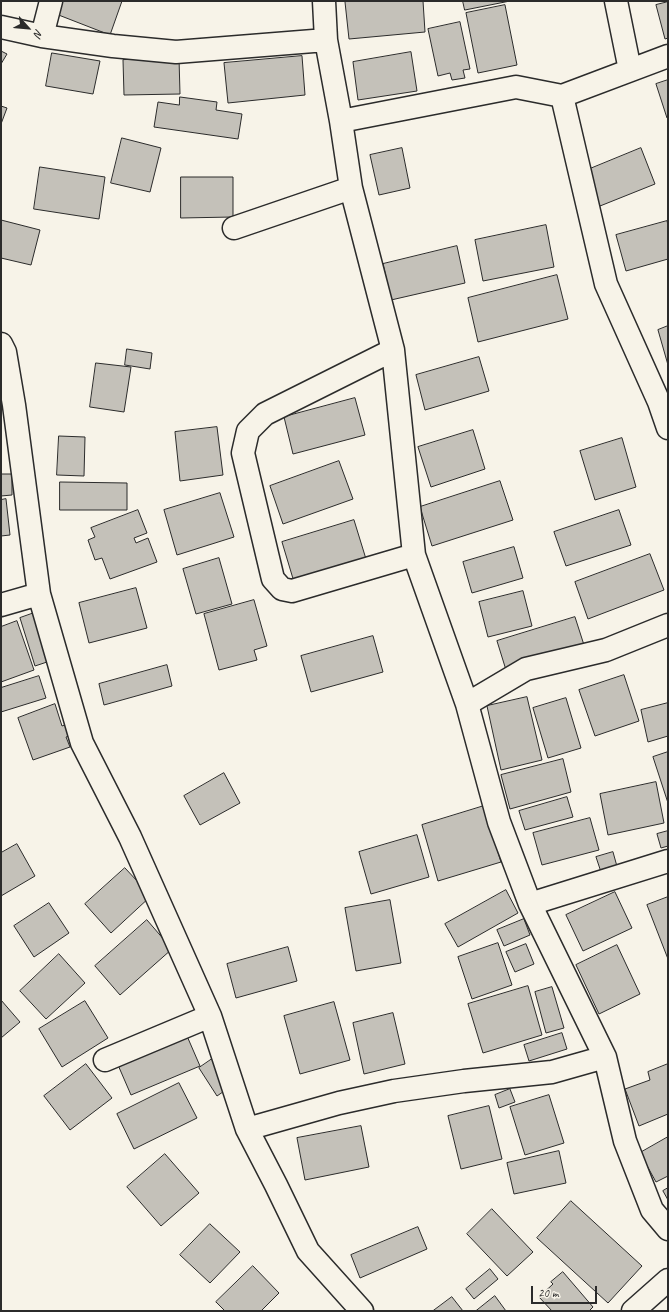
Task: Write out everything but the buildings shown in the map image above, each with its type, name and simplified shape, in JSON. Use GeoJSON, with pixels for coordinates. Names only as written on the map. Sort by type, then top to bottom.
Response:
{"type":"FeatureCollection","features":[{"type":"Feature","properties":{"kind":"street"},"geometry":{"type":"LineString","coordinates":[[42,36],[51,1]]}},
{"type":"Feature","properties":{"kind":"street"},"geometry":{"type":"LineString","coordinates":[[324,1],[326,40],[341,120],[351,188],[392,350],[414,555],[467,704],[499,822],[530,904],[605,1057],[625,1141],[652,1210],[668,1229]]}},
{"type":"Feature","properties":{"kind":"street"},"geometry":{"type":"LineString","coordinates":[[616,1],[630,70]]}},
{"type":"Feature","properties":{"kind":"street"},"geometry":{"type":"LineString","coordinates":[[1,27],[42,36],[113,46],[176,52],[326,40]]}},
{"type":"Feature","properties":{"kind":"street"},"geometry":{"type":"LineString","coordinates":[[341,120],[516,86],[562,96],[668,56]]}},
{"type":"Feature","properties":{"kind":"street"},"geometry":{"type":"LineString","coordinates":[[562,96],[606,284],[659,402],[668,428]]}},
{"type":"Feature","properties":{"kind":"street"},"geometry":{"type":"LineString","coordinates":[[234,228],[351,188]]}},
{"type":"Feature","properties":{"kind":"street"},"geometry":{"type":"LineString","coordinates":[[1,344],[5,352],[14,405],[40,594],[82,743],[130,837],[210,1016],[247,1129],[308,1251],[362,1311]]}},
{"type":"Feature","properties":{"kind":"street"},"geometry":{"type":"LineString","coordinates":[[392,350],[265,414],[248,431],[243,453],[273,579],[282,589],[292,591],[414,555]]}},
{"type":"Feature","properties":{"kind":"street"},"geometry":{"type":"LineString","coordinates":[[1,605],[40,594]]}},
{"type":"Feature","properties":{"kind":"street"},"geometry":{"type":"LineString","coordinates":[[467,704],[526,669],[606,650],[668,625]]}},
{"type":"Feature","properties":{"kind":"street"},"geometry":{"type":"LineString","coordinates":[[530,904],[668,861]]}},
{"type":"Feature","properties":{"kind":"street"},"geometry":{"type":"LineString","coordinates":[[105,1060],[210,1016]]}},
{"type":"Feature","properties":{"kind":"street"},"geometry":{"type":"LineString","coordinates":[[247,1129],[339,1103],[394,1091],[464,1081],[552,1072],[605,1057]]}},
{"type":"Feature","properties":{"kind":"street"},"geometry":{"type":"LineString","coordinates":[[633,1311],[668,1280]]}}]}
